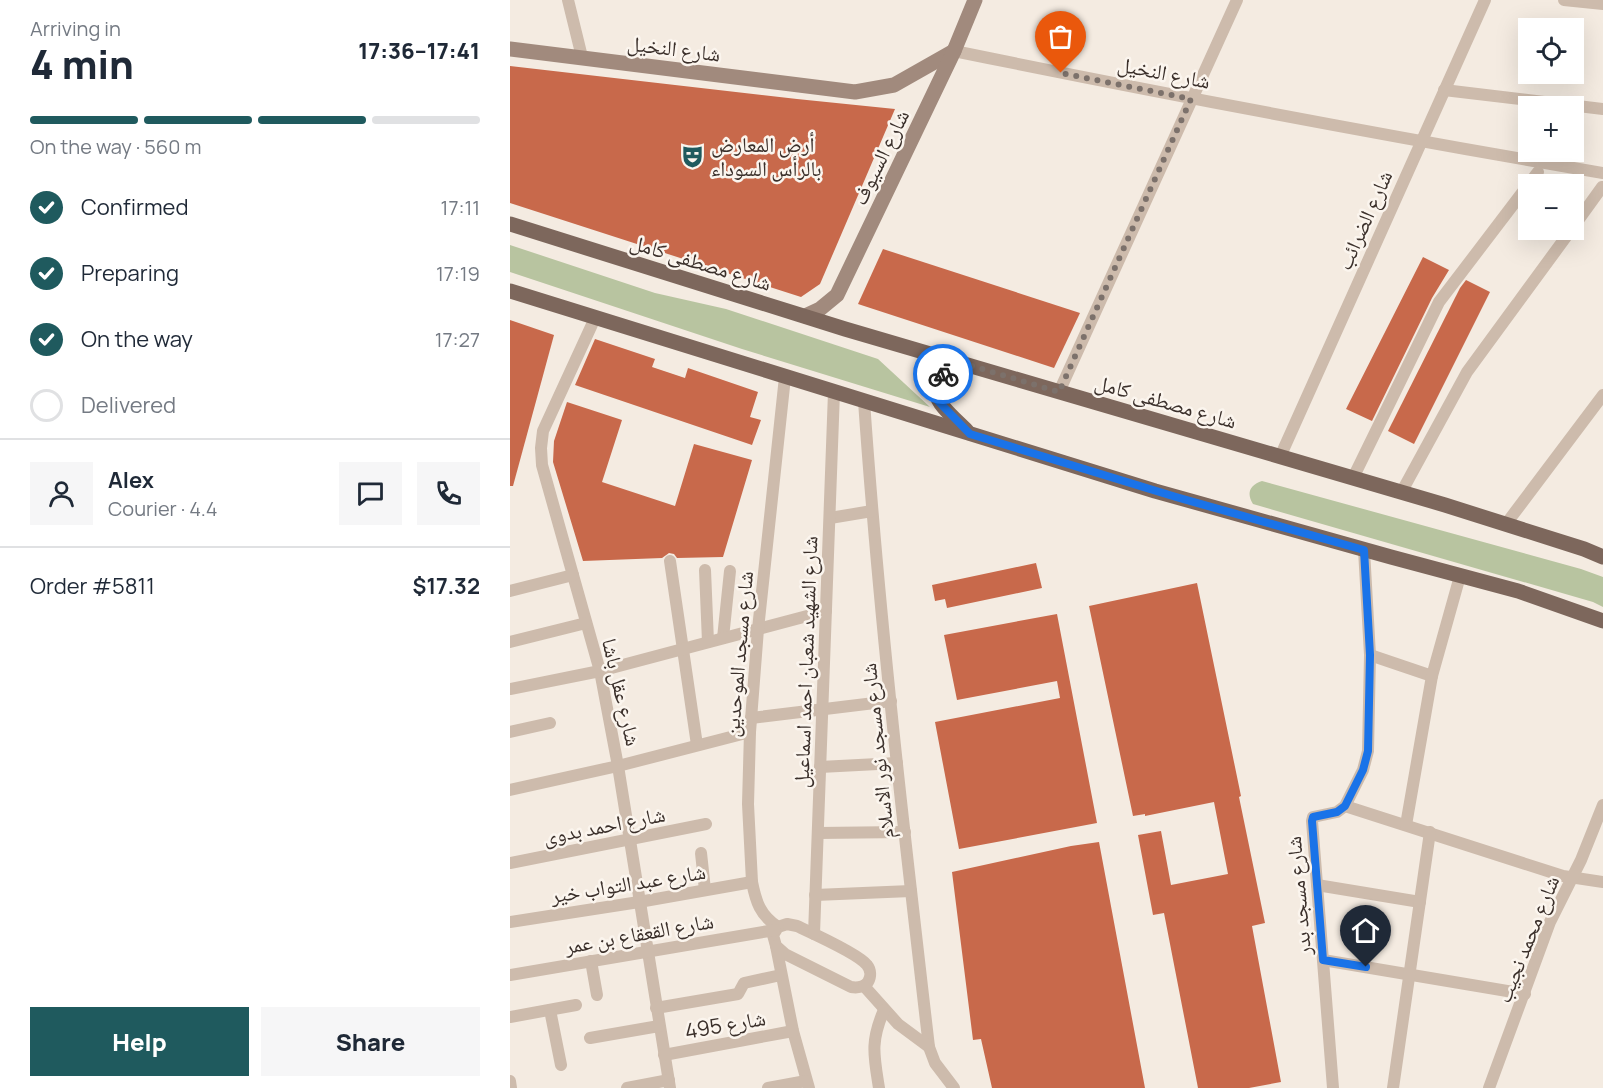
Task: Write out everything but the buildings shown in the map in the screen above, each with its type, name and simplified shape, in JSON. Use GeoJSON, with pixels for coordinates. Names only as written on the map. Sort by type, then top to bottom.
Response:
{"type":"FeatureCollection","features":[{"type":"Feature","properties":{"kind":"main road","name":"شارع السيوف"},"geometry":{"type":"LineString","coordinates":[[805,316],[820,309],[837,295],[954,51],[975,0]]}},
{"type":"Feature","properties":{"kind":"main road","name":"شارع النخيل"},"geometry":{"type":"LineString","coordinates":[[510,49],[855,92],[894,84],[954,51]]}},
{"type":"Feature","properties":{"kind":"main road","name":"شارع مصطفى كامل"},"geometry":{"type":"LineString","coordinates":[[510,224],[805,316],[1401,492],[1603,557]]}},
{"type":"Feature","properties":{"kind":"main road"},"geometry":{"type":"LineString","coordinates":[[510,291],[1176,497],[1518,591],[1603,621]]}},
{"type":"Feature","properties":{"kind":"main road"},"geometry":{"type":"LineString","coordinates":[[962,363],[942,375],[936,392],[941,405],[970,434]]}},
{"type":"Feature","properties":{"kind":"street"},"geometry":{"type":"LineString","coordinates":[[568,0],[582,57]]}},
{"type":"Feature","properties":{"kind":"street"},"geometry":{"type":"LineString","coordinates":[[1059,392],[1237,0]]}},
{"type":"Feature","properties":{"kind":"street","name":"شارع الضرائب"},"geometry":{"type":"LineString","coordinates":[[1280,457],[1485,0]]}},
{"type":"Feature","properties":{"kind":"street"},"geometry":{"type":"LineString","coordinates":[[1564,0],[1603,4]]}},
{"type":"Feature","properties":{"kind":"street","name":"شارع النخيل"},"geometry":{"type":"LineString","coordinates":[[954,51],[1191,99],[1420,142],[1603,173]]}},
{"type":"Feature","properties":{"kind":"street"},"geometry":{"type":"LineString","coordinates":[[1444,90],[1603,108]]}},
{"type":"Feature","properties":{"kind":"street"},"geometry":{"type":"LineString","coordinates":[[1353,478],[1439,302],[1538,172]]}},
{"type":"Feature","properties":{"kind":"street"},"geometry":{"type":"LineString","coordinates":[[1584,212],[1602,187]]}},
{"type":"Feature","properties":{"kind":"street"},"geometry":{"type":"LineString","coordinates":[[1401,492],[1467,372],[1563,240]]}},
{"type":"Feature","properties":{"kind":"street","name":"شارع عقل باشا"},"geometry":{"type":"LineString","coordinates":[[595,318],[543,431],[541,448],[545,481],[600,671],[618,766],[646,952],[669,1084]]}},
{"type":"Feature","properties":{"kind":"street","name":"شارع مسجد الموحدين"},"geometry":{"type":"LineString","coordinates":[[777,928],[757,906],[752,882],[748,804],[750,732],[758,629],[785,377]]}},
{"type":"Feature","properties":{"kind":"street","name":"شارع الشهيد شعبان احمد اسماعيل"},"geometry":{"type":"LineString","coordinates":[[814,934],[834,392]]}},
{"type":"Feature","properties":{"kind":"street"},"geometry":{"type":"LineString","coordinates":[[1506,524],[1603,395]]}},
{"type":"Feature","properties":{"kind":"street","name":"شارع مسجد نور الاسلام"},"geometry":{"type":"LineString","coordinates":[[864,401],[872,511],[897,763],[929,1047],[935,1063],[954,1088]]}},
{"type":"Feature","properties":{"kind":"street"},"geometry":{"type":"LineString","coordinates":[[830,518],[872,511]]}},
{"type":"Feature","properties":{"kind":"street"},"geometry":{"type":"LineString","coordinates":[[1364,550],[1370,655],[1368,751],[1363,770],[1345,806],[1573,878],[1603,882]]}},
{"type":"Feature","properties":{"kind":"street"},"geometry":{"type":"LineString","coordinates":[[670,561],[697,745]]}},
{"type":"Feature","properties":{"kind":"street"},"geometry":{"type":"LineString","coordinates":[[705,570],[708,642]]}},
{"type":"Feature","properties":{"kind":"street"},"geometry":{"type":"LineString","coordinates":[[723,638],[730,571]]}},
{"type":"Feature","properties":{"kind":"street"},"geometry":{"type":"LineString","coordinates":[[510,591],[573,575]]}},
{"type":"Feature","properties":{"kind":"street"},"geometry":{"type":"LineString","coordinates":[[1406,825],[1432,676],[1460,576]]}},
{"type":"Feature","properties":{"kind":"street"},"geometry":{"type":"LineString","coordinates":[[510,689],[600,671],[826,611]]}},
{"type":"Feature","properties":{"kind":"street"},"geometry":{"type":"LineString","coordinates":[[510,642],[586,623]]}},
{"type":"Feature","properties":{"kind":"street"},"geometry":{"type":"LineString","coordinates":[[1370,655],[1432,676]]}},
{"type":"Feature","properties":{"kind":"street"},"geometry":{"type":"LineString","coordinates":[[751,718],[891,701]]}},
{"type":"Feature","properties":{"kind":"street"},"geometry":{"type":"LineString","coordinates":[[510,732],[549,723]]}},
{"type":"Feature","properties":{"kind":"street"},"geometry":{"type":"LineString","coordinates":[[510,790],[618,766],[750,732]]}},
{"type":"Feature","properties":{"kind":"street"},"geometry":{"type":"LineString","coordinates":[[820,767],[897,763]]}},
{"type":"Feature","properties":{"kind":"street","name":"شارع محمد نجيب"},"geometry":{"type":"LineString","coordinates":[[1489,1088],[1550,922],[1573,878],[1603,805]]}},
{"type":"Feature","properties":{"kind":"street","name":"شارع مسجد بدر"},"geometry":{"type":"LineString","coordinates":[[1333,1088],[1312,819],[1337,812],[1345,806]]}},
{"type":"Feature","properties":{"kind":"street","name":"شارع احمد بدوى"},"geometry":{"type":"LineString","coordinates":[[510,861],[706,824]]}},
{"type":"Feature","properties":{"kind":"street"},"geometry":{"type":"LineString","coordinates":[[818,833],[905,831]]}},
{"type":"Feature","properties":{"kind":"street"},"geometry":{"type":"LineString","coordinates":[[1393,1088],[1430,832]]}},
{"type":"Feature","properties":{"kind":"street"},"geometry":{"type":"LineString","coordinates":[[701,853],[705,890]]}},
{"type":"Feature","properties":{"kind":"street","name":"شارع عبد التواب خير"},"geometry":{"type":"LineString","coordinates":[[510,922],[752,882]]}},
{"type":"Feature","properties":{"kind":"street"},"geometry":{"type":"LineString","coordinates":[[1317,885],[1420,902]]}},
{"type":"Feature","properties":{"kind":"street"},"geometry":{"type":"LineString","coordinates":[[815,894],[911,891]]}},
{"type":"Feature","properties":{"kind":"street","name":"شارع القعقاع بن عمر"},"geometry":{"type":"LineString","coordinates":[[510,975],[777,928],[787,924],[814,934],[865,962],[870,974],[864,986]]}},
{"type":"Feature","properties":{"kind":"street"},"geometry":{"type":"LineString","coordinates":[[768,1088],[808,1084],[793,1031],[773,935],[777,928]]}},
{"type":"Feature","properties":{"kind":"street"},"geometry":{"type":"LineString","coordinates":[[776,946],[785,954],[851,987],[864,986],[884,1011],[929,1047]]}},
{"type":"Feature","properties":{"kind":"street"},"geometry":{"type":"LineString","coordinates":[[1323,960],[1525,994]]}},
{"type":"Feature","properties":{"kind":"street"},"geometry":{"type":"LineString","coordinates":[[591,961],[597,995]]}},
{"type":"Feature","properties":{"kind":"street"},"geometry":{"type":"LineString","coordinates":[[656,1008],[738,994],[744,983],[781,975]]}},
{"type":"Feature","properties":{"kind":"street"},"geometry":{"type":"LineString","coordinates":[[510,1017],[576,1005]]}},
{"type":"Feature","properties":{"kind":"street"},"geometry":{"type":"LineString","coordinates":[[550,1010],[561,1065]]}},
{"type":"Feature","properties":{"kind":"street"},"geometry":{"type":"LineString","coordinates":[[879,1088],[873,1049],[874,1035],[884,1011]]}},
{"type":"Feature","properties":{"kind":"street"},"geometry":{"type":"LineString","coordinates":[[590,1038],[659,1026]]}},
{"type":"Feature","properties":{"kind":"street","name":"شارع 495"},"geometry":{"type":"LineString","coordinates":[[664,1055],[793,1031]]}},
{"type":"Feature","properties":{"kind":"street"},"geometry":{"type":"LineString","coordinates":[[510,1081],[511,1088]]}},
{"type":"Feature","properties":{"kind":"street"},"geometry":{"type":"LineString","coordinates":[[627,1088],[669,1084]]}},
{"type":"Feature","properties":{"kind":"green space"},"geometry":{"type":"Polygon","coordinates":[[[510,245],[655,293],[726,309],[878,359],[930,407],[742,349],[510,272],[510,245]]]}},
{"type":"Feature","properties":{"kind":"green space"},"geometry":{"type":"Polygon","coordinates":[[[1262,481],[1603,577],[1603,607],[1593,602],[1253,504],[1250,490],[1262,481]]]}},
{"type":"Feature","properties":{"kind":"way so far"},"geometry":{"type":"LineString","coordinates":[[943,374],[962,363],[1059,392],[1191,99],[1061,73]]}},
{"type":"Feature","properties":{"kind":"place","name":"أرض المعارض بالرأس السوداء"},"geometry":{"type":"Point","coordinates":[693,156]}},
{"type":"Feature","properties":{"kind":"route"},"geometry":{"type":"LineString","coordinates":[[943,374],[936,386],[938,401],[970,434],[1240,516],[1364,550],[1370,655],[1368,751],[1363,770],[1345,806],[1337,812],[1313,817],[1312,821],[1323,960],[1366,967]]}}]}
